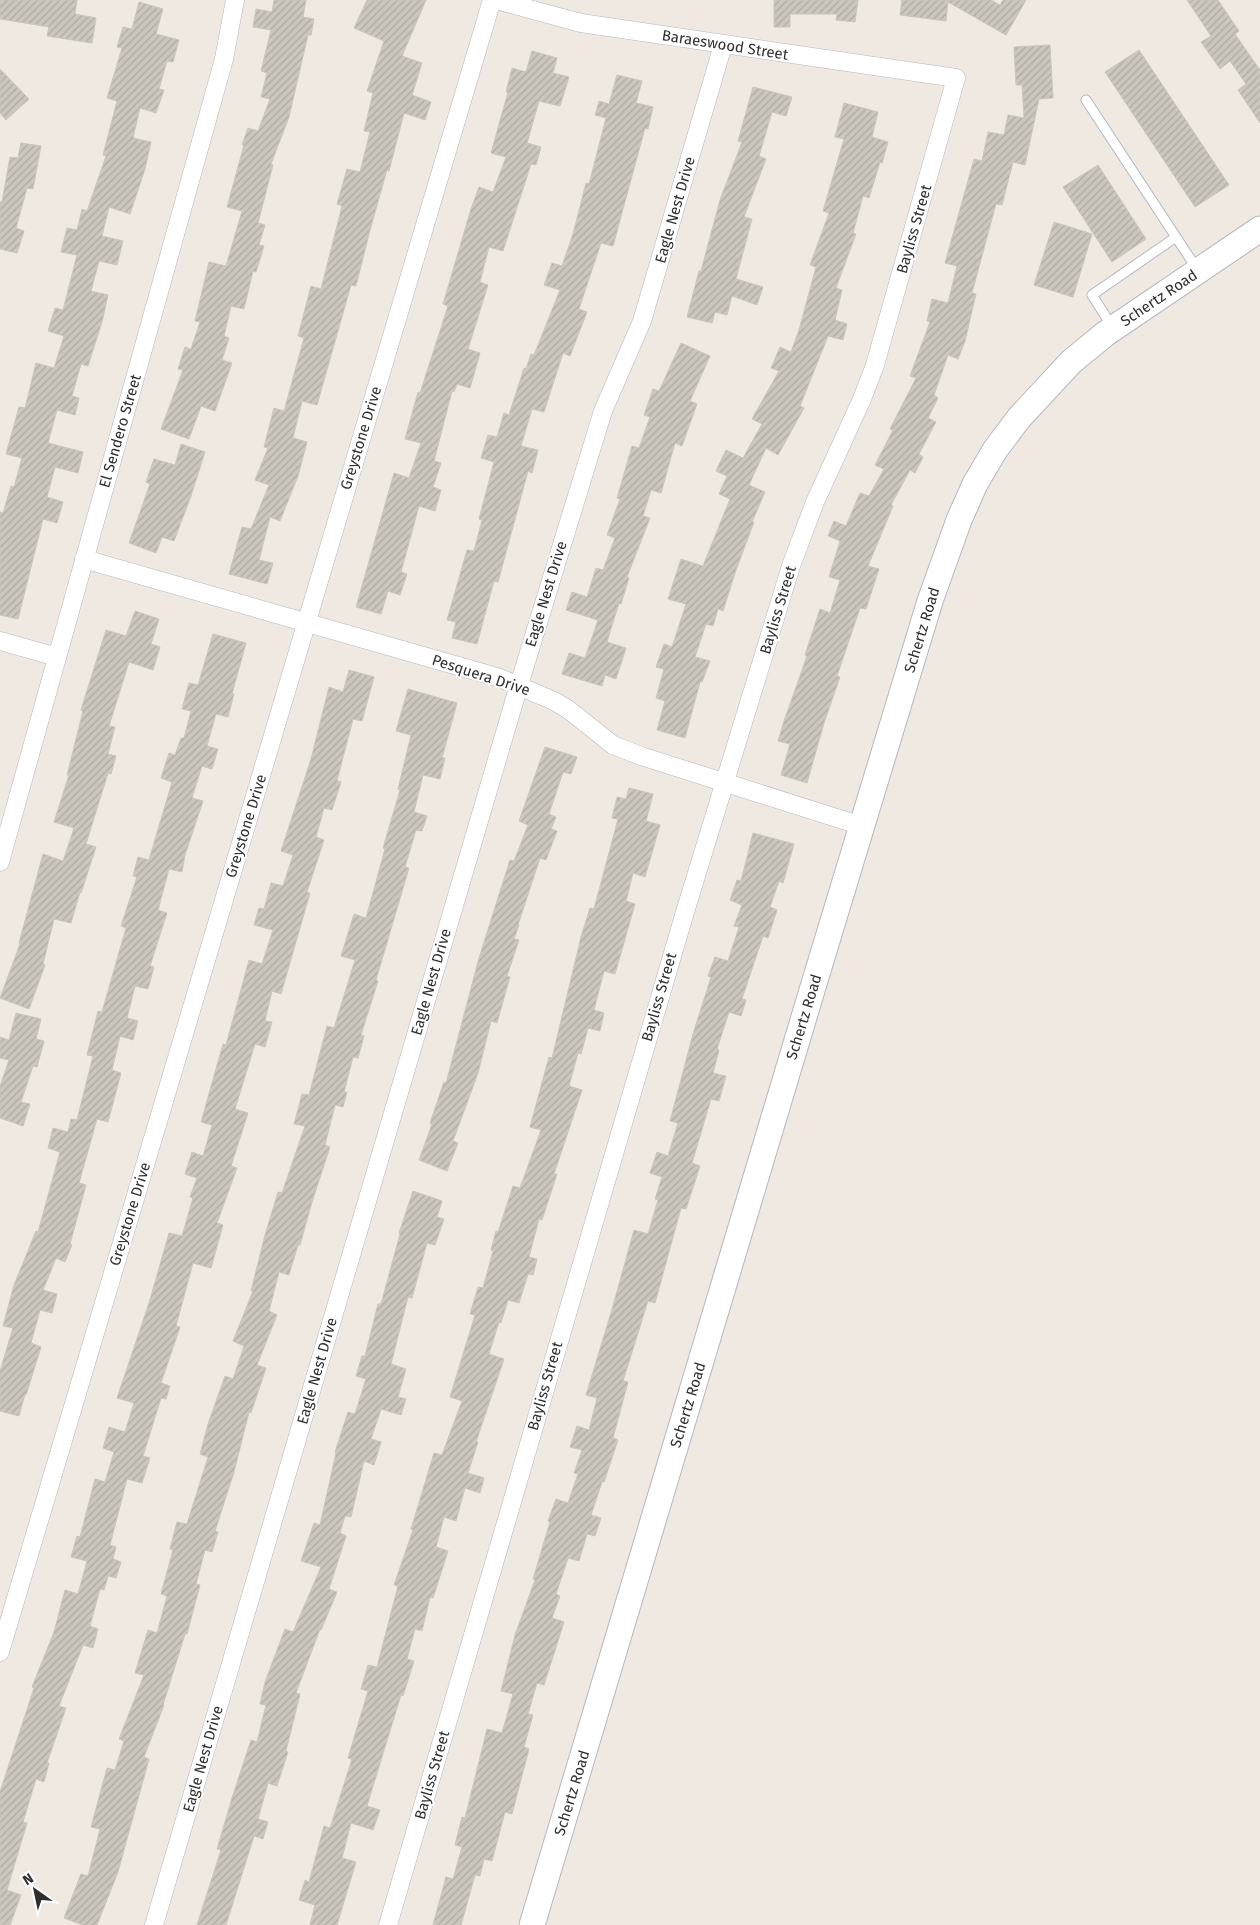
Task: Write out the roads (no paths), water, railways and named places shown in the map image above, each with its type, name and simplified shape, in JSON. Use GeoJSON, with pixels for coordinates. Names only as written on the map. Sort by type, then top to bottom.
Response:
{"type":"FeatureCollection","features":[{"type":"Feature","properties":{"kind":"street","name":"El Sendero Street"},"geometry":{"type":"LineString","coordinates":[[0,862],[224,59],[235,0]]}},
{"type":"Feature","properties":{"kind":"street","name":"Greystone Drive"},"geometry":{"type":"LineString","coordinates":[[0,1652],[492,0]]}},
{"type":"Feature","properties":{"kind":"street","name":"Baraeswood Street"},"geometry":{"type":"LineString","coordinates":[[496,0],[581,23],[956,78]]}},
{"type":"Feature","properties":{"kind":"street","name":"Eagle Nest Drive"},"geometry":{"type":"LineString","coordinates":[[154,1925],[519,685],[602,411],[642,322],[723,45]]}},
{"type":"Feature","properties":{"kind":"street","name":"Bayliss Street"},"geometry":{"type":"LineString","coordinates":[[388,1925],[724,782],[791,566],[815,502],[862,399],[875,365],[956,78]]}},
{"type":"Feature","properties":{"kind":"street","name":"Schertz Road"},"geometry":{"type":"LineString","coordinates":[[532,1925],[930,601],[959,520],[975,484],[995,450],[1019,418],[1071,362],[1113,328],[1260,229]]}},
{"type":"Feature","properties":{"kind":"street","name":"Pesquera Drive"},"geometry":{"type":"LineString","coordinates":[[84,559],[519,685],[554,701],[569,710],[613,744],[640,756],[862,826]]}},
{"type":"Feature","properties":{"kind":"street"},"geometry":{"type":"LineString","coordinates":[[0,641],[57,658]]}},
{"type":"Feature","properties":{"kind":"lane"},"geometry":{"type":"LineString","coordinates":[[1086,100],[1198,271]]}},
{"type":"Feature","properties":{"kind":"lane"},"geometry":{"type":"LineString","coordinates":[[1113,328],[1092,295],[1176,237]]}}]}
